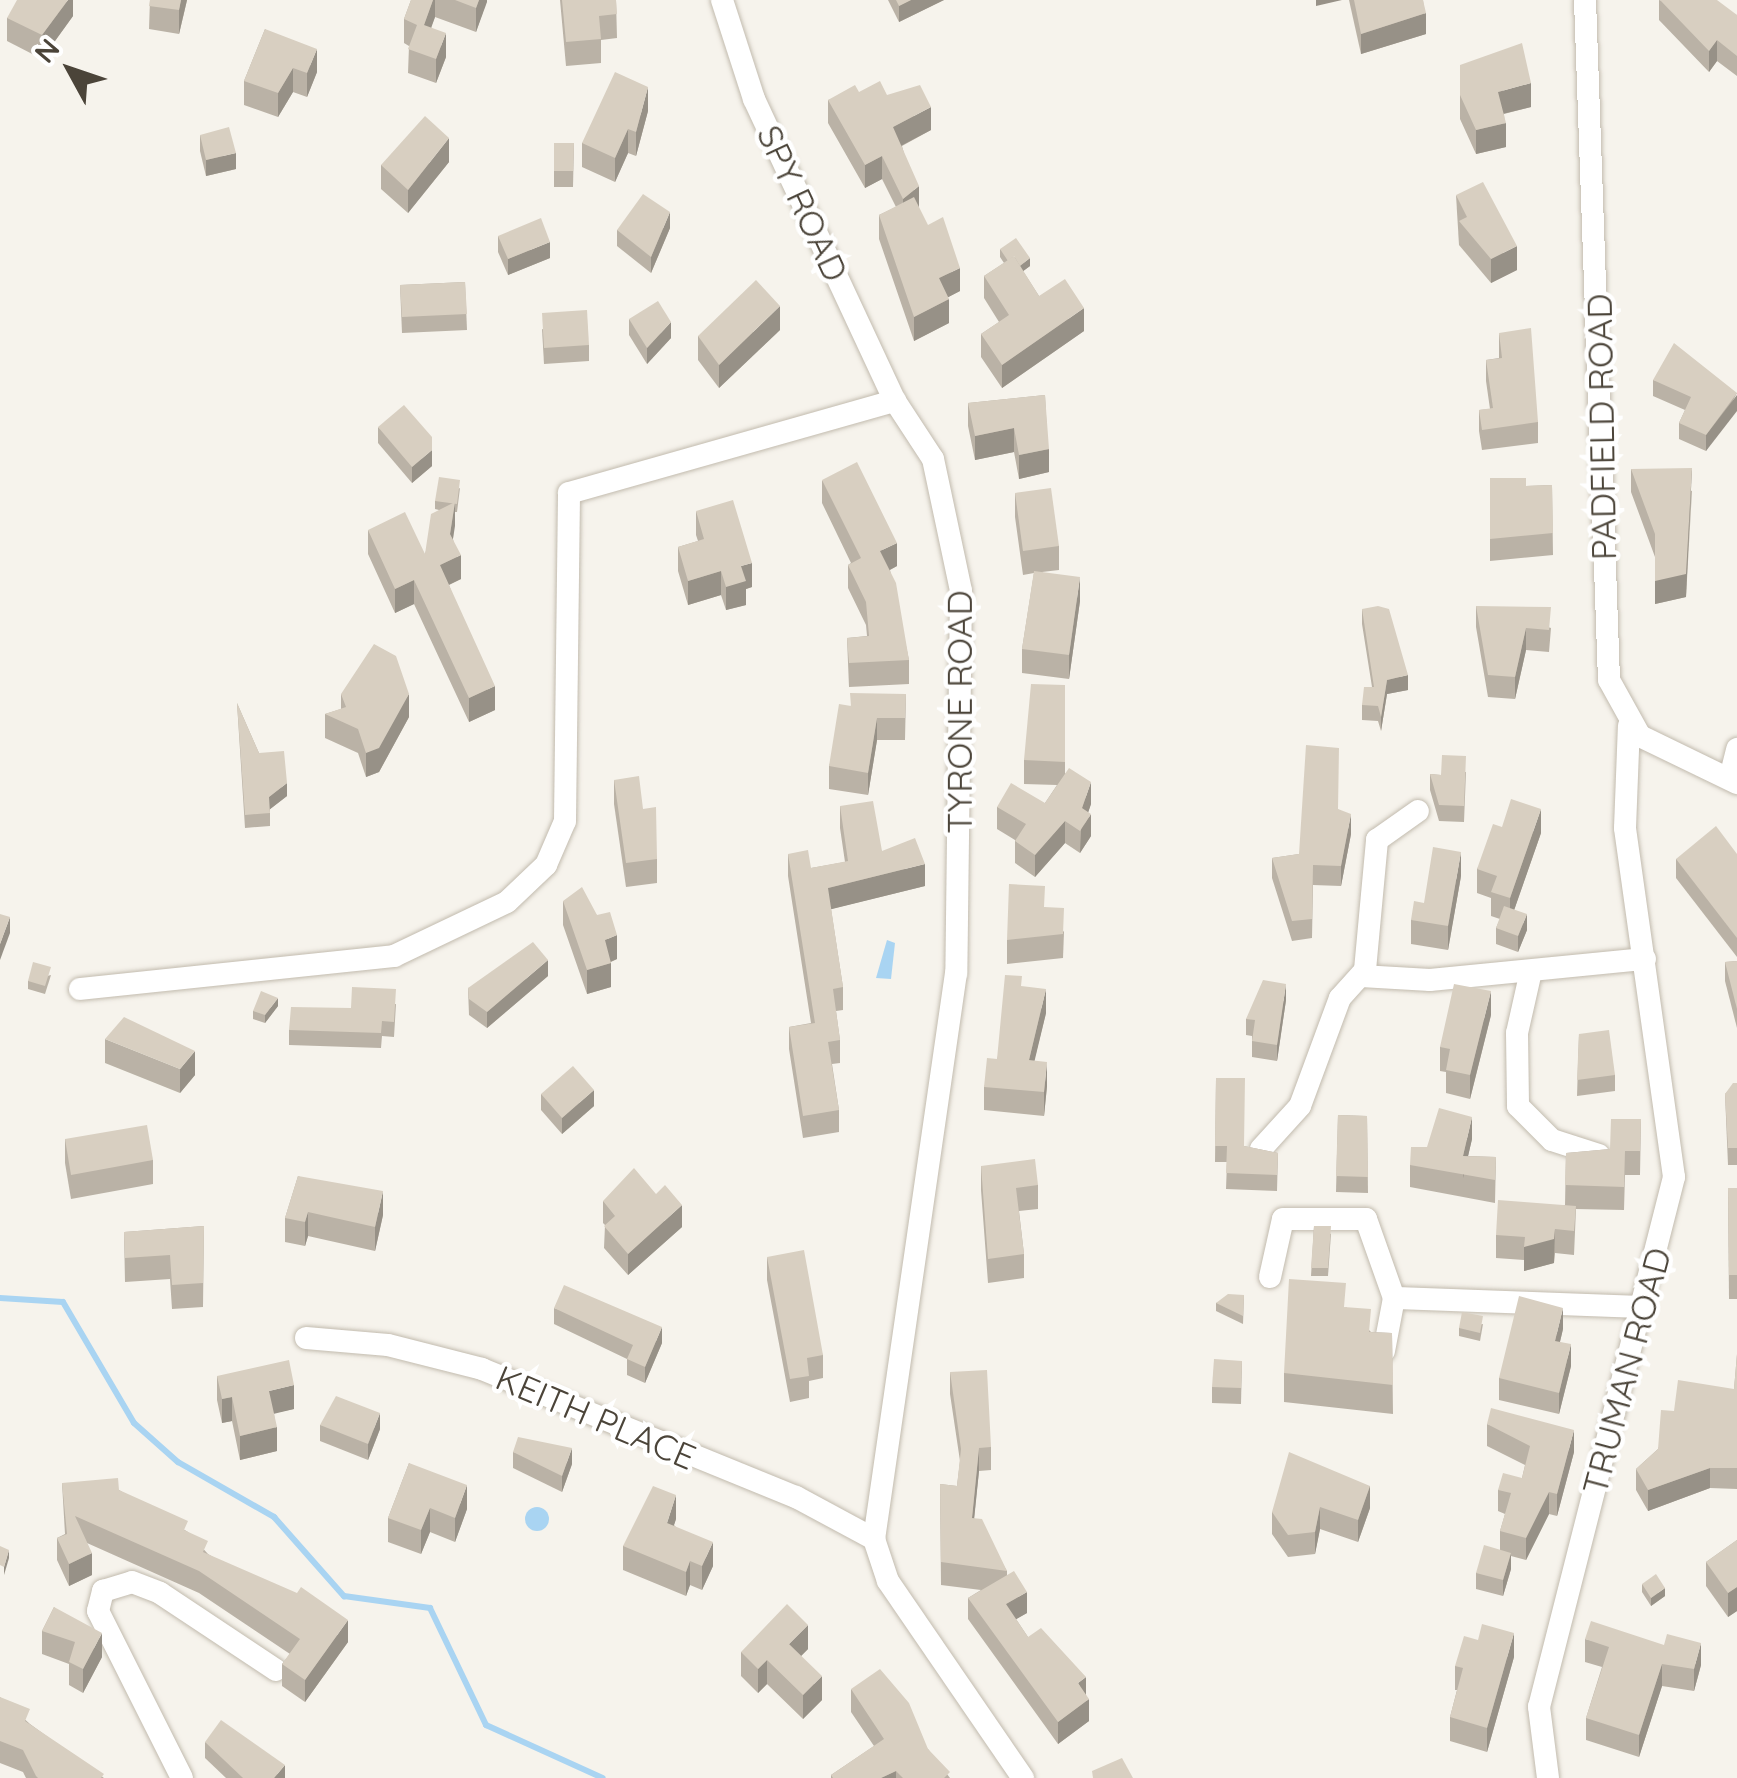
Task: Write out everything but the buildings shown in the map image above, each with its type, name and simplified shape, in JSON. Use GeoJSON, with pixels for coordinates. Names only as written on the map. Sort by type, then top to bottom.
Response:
{"type":"FeatureCollection","features":[{"type":"Feature","properties":{"kind":"street","name":"SPY ROAD"},"geometry":{"type":"LineString","coordinates":[[722,0],[748,85],[895,402]]}},
{"type":"Feature","properties":{"kind":"street","name":"PADFIELD ROAD"},"geometry":{"type":"LineString","coordinates":[[1584,0],[1605,652],[1629,726]]}},
{"type":"Feature","properties":{"kind":"street"},"geometry":{"type":"LineString","coordinates":[[80,989],[394,956],[507,902],[546,865],[565,821],[569,494],[895,402]]}},
{"type":"Feature","properties":{"kind":"street","name":"TYRONE ROAD"},"geometry":{"type":"LineString","coordinates":[[895,402],[926,446],[945,504],[962,591],[965,699],[956,973],[874,1539],[888,1580],[1023,1778]]}},
{"type":"Feature","properties":{"kind":"street"},"geometry":{"type":"LineString","coordinates":[[1629,726],[1733,780],[1737,749]]}},
{"type":"Feature","properties":{"kind":"street","name":"TRUMAN ROAD"},"geometry":{"type":"LineString","coordinates":[[1548,1778],[1539,1707],[1644,1308],[1674,1177],[1625,828],[1629,726]]}},
{"type":"Feature","properties":{"kind":"street"},"geometry":{"type":"LineString","coordinates":[[1261,1149],[1308,1092],[1340,998],[1361,976],[1373,852],[1389,824],[1418,811]]}},
{"type":"Feature","properties":{"kind":"street"},"geometry":{"type":"LineString","coordinates":[[1361,976],[1531,971],[1645,959]]}},
{"type":"Feature","properties":{"kind":"street"},"geometry":{"type":"LineString","coordinates":[[1531,971],[1516,1033],[1518,1106],[1552,1140],[1599,1155]]}},
{"type":"Feature","properties":{"kind":"street"},"geometry":{"type":"LineString","coordinates":[[1270,1278],[1283,1219],[1359,1216],[1373,1230],[1394,1298],[1384,1351]]}},
{"type":"Feature","properties":{"kind":"street"},"geometry":{"type":"LineString","coordinates":[[1394,1298],[1644,1308]]}},
{"type":"Feature","properties":{"kind":"street","name":"KEITH PLACE"},"geometry":{"type":"LineString","coordinates":[[306,1338],[421,1351],[482,1369],[796,1497],[874,1539]]}},
{"type":"Feature","properties":{"kind":"street"},"geometry":{"type":"LineString","coordinates":[[182,1778],[98,1611],[102,1590],[132,1582],[160,1593],[276,1670]]}},
{"type":"Feature","properties":{"kind":"water"},"geometry":{"type":"Polygon","coordinates":[[[887,940],[895,943],[891,979],[876,978],[887,940]]]}},
{"type":"Feature","properties":{"kind":"water"},"geometry":{"type":"Polygon","coordinates":[[[537,1507],[546,1510],[546,1528],[537,1531],[528,1528],[525,1519],[528,1510],[537,1507]]]}},
{"type":"Feature","properties":{"kind":"waterway"},"geometry":{"type":"LineString","coordinates":[[0,1298],[63,1302],[134,1423],[178,1462],[274,1517],[344,1596],[430,1608],[486,1725],[603,1778]]}}]}
